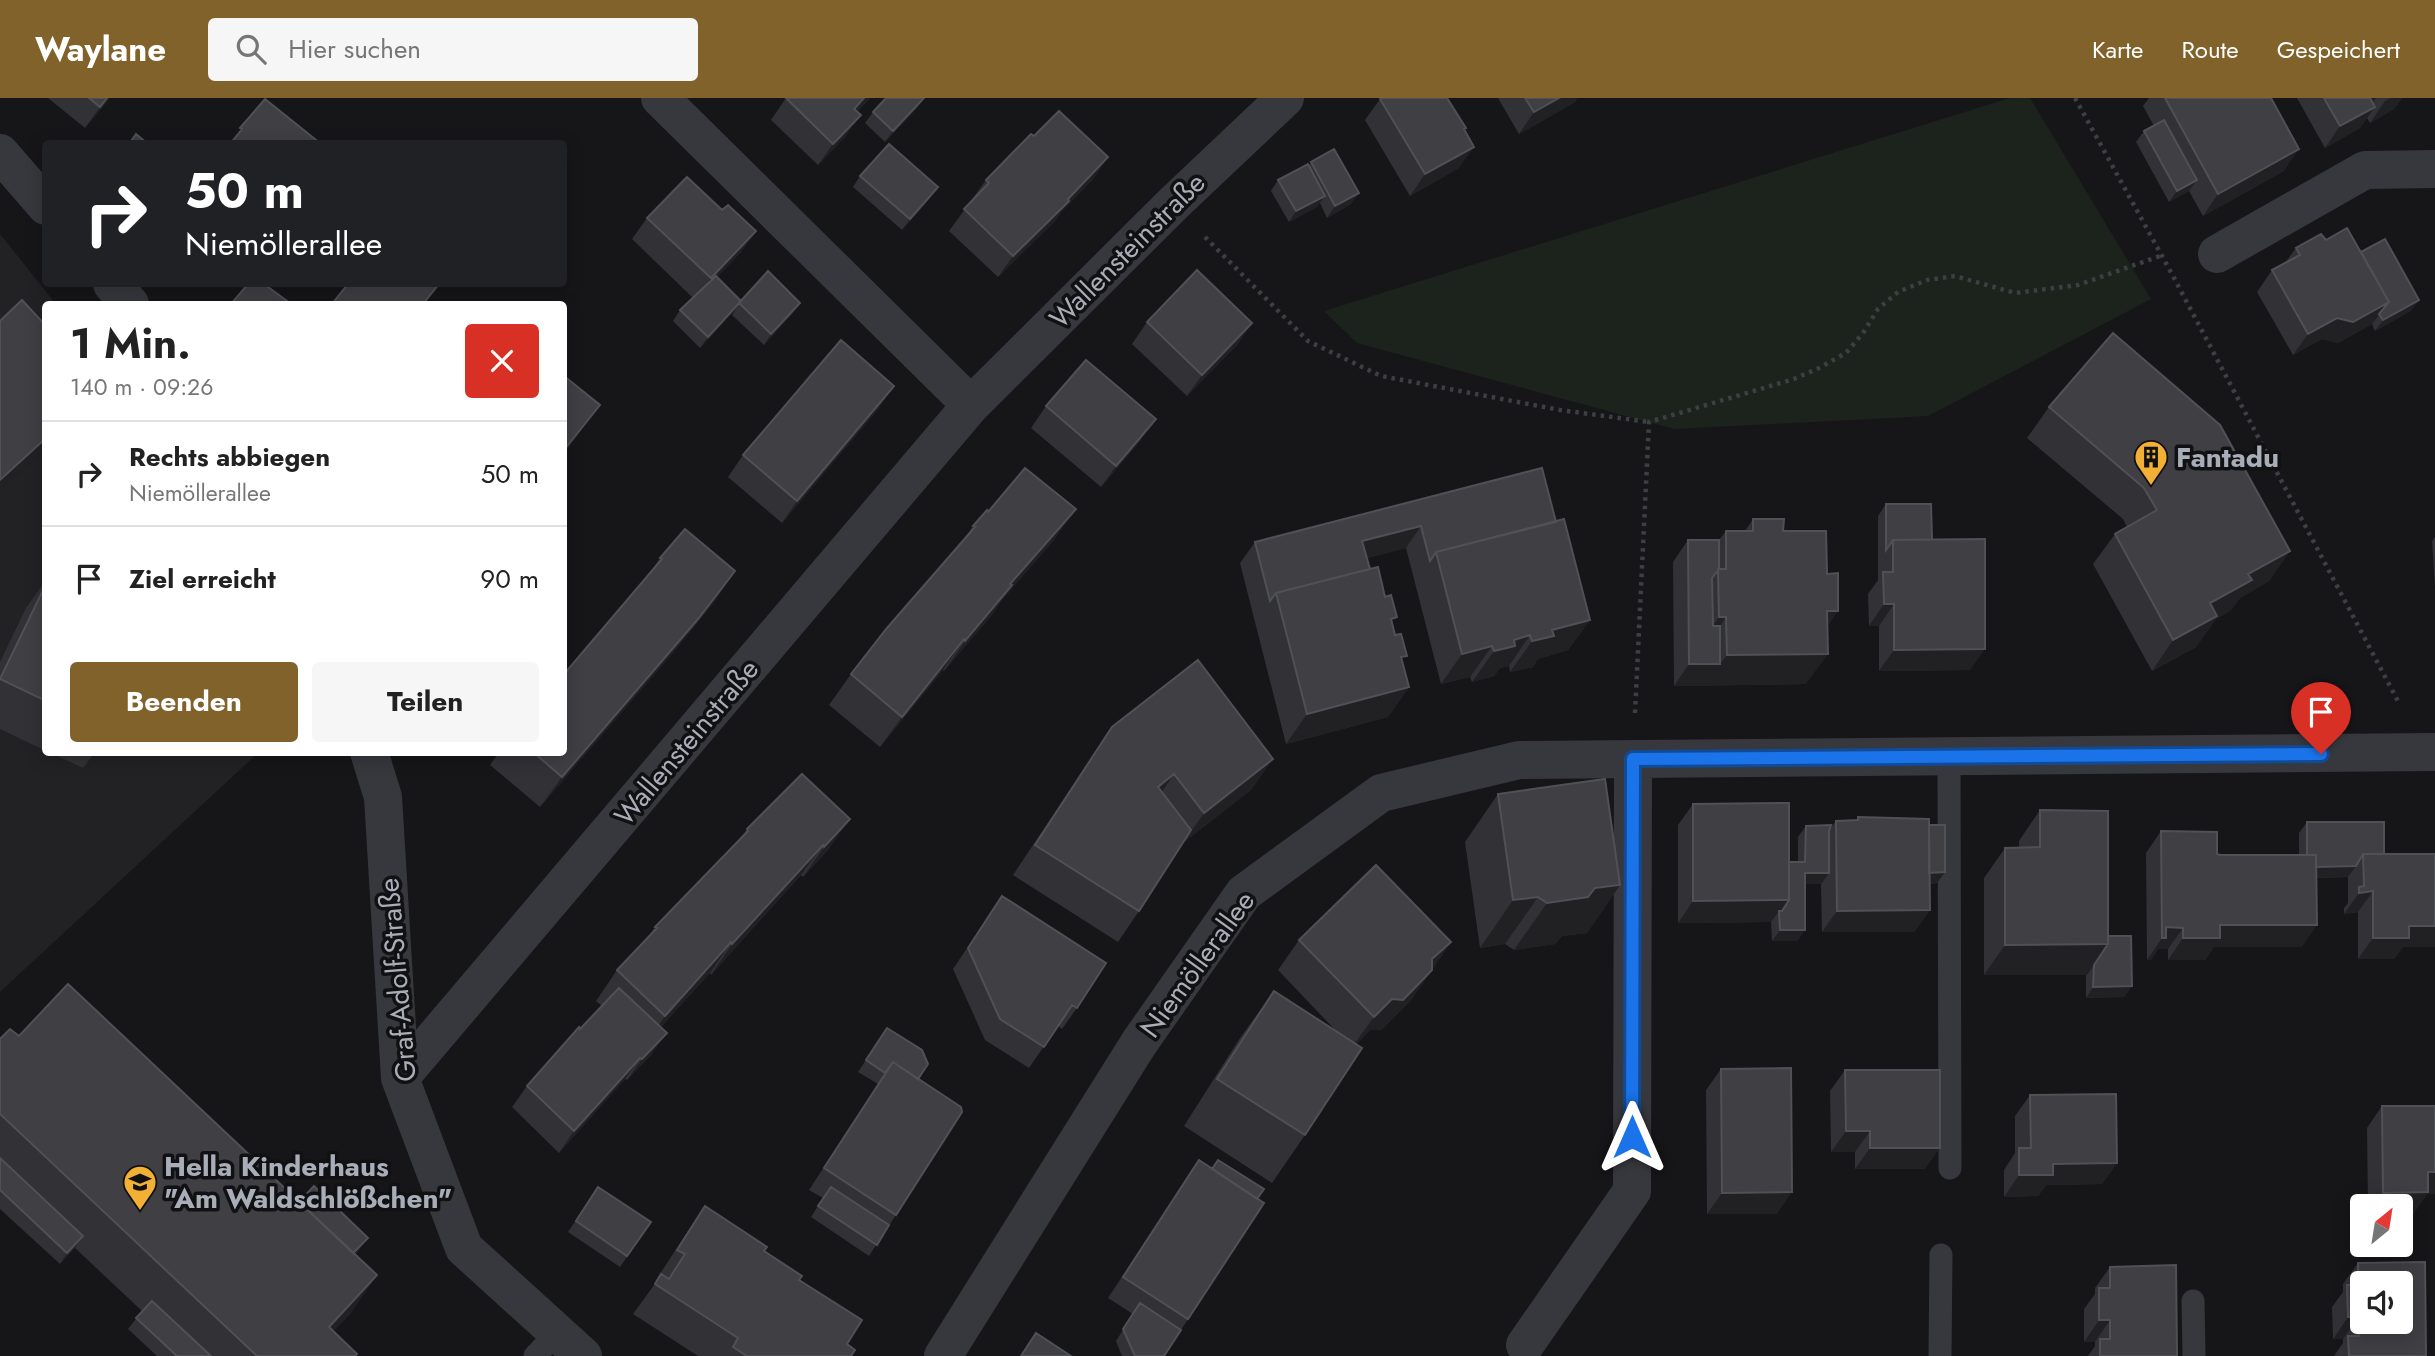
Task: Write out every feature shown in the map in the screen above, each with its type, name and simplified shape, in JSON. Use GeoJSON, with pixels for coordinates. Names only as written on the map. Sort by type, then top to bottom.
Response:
{"type":"FeatureCollection","features":[{"type":"Feature","properties":{"kind":"street"},"geometry":{"type":"LineString","coordinates":[[660,98],[971,405]]}},
{"type":"Feature","properties":{"kind":"street","name":"Wallensteinstraße"},"geometry":{"type":"LineString","coordinates":[[400,1078],[971,405],[1174,203],[1285,98]]}},
{"type":"Feature","properties":{"kind":"street"},"geometry":{"type":"LineString","coordinates":[[0,153],[42,201]]}},
{"type":"Feature","properties":{"kind":"street"},"geometry":{"type":"LineString","coordinates":[[2217,254],[2365,170],[2435,169]]}},
{"type":"Feature","properties":{"kind":"street"},"geometry":{"type":"LineString","coordinates":[[115,287],[127,301]]}},
{"type":"Feature","properties":{"kind":"street","name":"Niemöllerallee"},"geometry":{"type":"LineString","coordinates":[[943,1356],[1139,1043],[1244,893],[1381,793],[1519,760],[2431,753]]}},
{"type":"Feature","properties":{"kind":"street","name":"Graf-Adolf-Straße"},"geometry":{"type":"LineString","coordinates":[[370,756],[383,797],[400,1078],[464,1248],[558,1348]]}},
{"type":"Feature","properties":{"kind":"street"},"geometry":{"type":"LineString","coordinates":[[1525,1345],[1632,1191],[1633,759]]}},
{"type":"Feature","properties":{"kind":"lane"},"geometry":{"type":"LineString","coordinates":[[1949,757],[1950,1168]]}},
{"type":"Feature","properties":{"kind":"lane"},"geometry":{"type":"LineString","coordinates":[[1940,1356],[1941,1255]]}},
{"type":"Feature","properties":{"kind":"lane"},"geometry":{"type":"LineString","coordinates":[[2193,1301],[2194,1356]]}},
{"type":"Feature","properties":{"kind":"path"},"geometry":{"type":"LineString","coordinates":[[2075,98],[2431,753]]}},
{"type":"Feature","properties":{"kind":"path"},"geometry":{"type":"LineString","coordinates":[[1174,203],[1308,341],[1381,376],[1560,410],[1649,422],[1794,379],[1819,368],[1846,353],[1878,309],[1898,292],[1927,281],[1955,276],[2015,293],[2078,285],[2160,256]]}},
{"type":"Feature","properties":{"kind":"path"},"geometry":{"type":"LineString","coordinates":[[1633,759],[1649,422]]}},
{"type":"Feature","properties":{"kind":"shaded area"},"geometry":{"type":"Polygon","coordinates":[[[2010,98],[2030,98],[2151,299],[1928,416],[1674,429],[1357,343],[1324,311],[2010,98]]]}},
{"type":"Feature","properties":{"kind":"shaded area"},"geometry":{"type":"Polygon","coordinates":[[[0,234],[54,301],[42,301],[42,756],[255,756],[0,992],[0,234]]]}},
{"type":"Feature","properties":{"kind":"building"},"geometry":{"type":"Polygon","coordinates":[[[89,98],[107,98],[100,107],[89,98]]]}},
{"type":"Feature","properties":{"kind":"building"},"geometry":{"type":"Polygon","coordinates":[[[786,98],[864,98],[854,109],[861,115],[833,144],[786,98]]]}},
{"type":"Feature","properties":{"kind":"building"},"geometry":{"type":"Polygon","coordinates":[[[886,98],[924,98],[893,131],[873,112],[886,98]]]}},
{"type":"Feature","properties":{"kind":"building"},"geometry":{"type":"Polygon","coordinates":[[[1447,98],[1466,128],[1464,129],[1474,147],[1425,174],[1380,99],[1447,98]]]}},
{"type":"Feature","properties":{"kind":"building"},"geometry":{"type":"Polygon","coordinates":[[[1525,98],[1559,98],[1534,112],[1525,98]]]}},
{"type":"Feature","properties":{"kind":"building"},"geometry":{"type":"Polygon","coordinates":[[[2165,98],[2271,98],[2299,149],[2218,194],[2165,98]]]}},
{"type":"Feature","properties":{"kind":"building"},"geometry":{"type":"Polygon","coordinates":[[[2324,98],[2370,98],[2375,107],[2340,126],[2324,98]]]}},
{"type":"Feature","properties":{"kind":"building"},"geometry":{"type":"Polygon","coordinates":[[[265,99],[316,140],[233,140],[242,129],[240,128],[265,99]]]}},
{"type":"Feature","properties":{"kind":"building"},"geometry":{"type":"Polygon","coordinates":[[[1059,111],[1108,157],[1069,201],[1013,256],[964,209],[989,183],[986,180],[1031,134],[1034,136],[1059,111]]]}},
{"type":"Feature","properties":{"kind":"building"},"geometry":{"type":"Polygon","coordinates":[[[2164,120],[2197,180],[2177,191],[2144,131],[2164,120]]]}},
{"type":"Feature","properties":{"kind":"building"},"geometry":{"type":"Polygon","coordinates":[[[136,134],[143,140],[132,140],[136,134]]]}},
{"type":"Feature","properties":{"kind":"building"},"geometry":{"type":"Polygon","coordinates":[[[889,144],[938,187],[910,219],[860,176],[889,144]]]}},
{"type":"Feature","properties":{"kind":"building"},"geometry":{"type":"Polygon","coordinates":[[[1334,149],[1359,193],[1335,206],[1311,162],[1334,149]]]}},
{"type":"Feature","properties":{"kind":"building"},"geometry":{"type":"Polygon","coordinates":[[[1308,164],[1325,196],[1296,211],[1278,180],[1308,164]]]}},
{"type":"Feature","properties":{"kind":"building"},"geometry":{"type":"Polygon","coordinates":[[[687,177],[722,210],[728,205],[756,231],[711,278],[647,218],[687,177]]]}},
{"type":"Feature","properties":{"kind":"building"},"geometry":{"type":"Polygon","coordinates":[[[2347,228],[2389,302],[2353,322],[2337,318],[2308,334],[2272,270],[2300,255],[2296,248],[2321,234],[2326,240],[2347,228]]]}},
{"type":"Feature","properties":{"kind":"building"},"geometry":{"type":"Polygon","coordinates":[[[2385,239],[2419,300],[2383,320],[2379,314],[2389,302],[2361,252],[2385,239]]]}},
{"type":"Feature","properties":{"kind":"building"},"geometry":{"type":"Polygon","coordinates":[[[1197,270],[1252,323],[1202,375],[1147,322],[1197,270]]]}},
{"type":"Feature","properties":{"kind":"building"},"geometry":{"type":"Polygon","coordinates":[[[768,271],[800,303],[771,334],[739,303],[768,271]]]}},
{"type":"Feature","properties":{"kind":"building"},"geometry":{"type":"Polygon","coordinates":[[[716,276],[741,301],[708,337],[680,310],[716,276]]]}},
{"type":"Feature","properties":{"kind":"building"},"geometry":{"type":"Polygon","coordinates":[[[245,287],[268,287],[287,301],[234,301],[245,287]]]}},
{"type":"Feature","properties":{"kind":"building"},"geometry":{"type":"Polygon","coordinates":[[[346,287],[437,287],[425,301],[334,301],[346,287]]]}},
{"type":"Feature","properties":{"kind":"building"},"geometry":{"type":"Polygon","coordinates":[[[22,300],[42,322],[42,442],[0,480],[0,321],[22,300]]]}},
{"type":"Feature","properties":{"kind":"building","name":"Fantadu"},"geometry":{"type":"Polygon","coordinates":[[[2113,333],[2220,425],[2290,551],[2248,574],[2252,580],[2210,603],[2217,616],[2173,640],[2115,534],[2157,510],[2144,488],[2049,407],[2113,333]]]}},
{"type":"Feature","properties":{"kind":"building"},"geometry":{"type":"Polygon","coordinates":[[[841,340],[894,386],[797,501],[743,455],[841,340]]]}},
{"type":"Feature","properties":{"kind":"building"},"geometry":{"type":"Polygon","coordinates":[[[1086,360],[1156,419],[1116,466],[1046,406],[1086,360]]]}},
{"type":"Feature","properties":{"kind":"building"},"geometry":{"type":"Polygon","coordinates":[[[567,378],[600,405],[567,446],[567,378]]]}},
{"type":"Feature","properties":{"kind":"building"},"geometry":{"type":"Polygon","coordinates":[[[1025,468],[1076,509],[1010,584],[1012,585],[965,641],[964,639],[902,717],[851,674],[887,628],[975,527],[973,526],[1025,468]]]}},
{"type":"Feature","properties":{"kind":"building"},"geometry":{"type":"Polygon","coordinates":[[[1542,468],[1556,522],[1436,552],[1430,561],[1421,526],[1362,541],[1370,569],[1276,593],[1270,601],[1255,542],[1542,468]]]}},
{"type":"Feature","properties":{"kind":"building"},"geometry":{"type":"Polygon","coordinates":[[[1886,504],[1931,504],[1932,540],[1893,540],[1886,550],[1886,504]]]}},
{"type":"Feature","properties":{"kind":"building"},"geometry":{"type":"Polygon","coordinates":[[[1564,519],[1590,620],[1552,630],[1554,636],[1532,641],[1530,635],[1514,640],[1515,646],[1494,651],[1492,646],[1462,654],[1436,552],[1564,519]]]}},
{"type":"Feature","properties":{"kind":"building"},"geometry":{"type":"Polygon","coordinates":[[[1753,519],[1784,519],[1783,531],[1826,531],[1827,574],[1838,573],[1838,611],[1827,611],[1828,654],[1727,655],[1726,617],[1719,617],[1718,569],[1726,569],[1726,531],[1753,531],[1753,519]]]}},
{"type":"Feature","properties":{"kind":"building"},"geometry":{"type":"Polygon","coordinates":[[[685,529],[735,571],[698,619],[562,777],[538,756],[567,756],[567,670],[662,559],[660,558],[685,529]]]}},
{"type":"Feature","properties":{"kind":"building"},"geometry":{"type":"Polygon","coordinates":[[[1985,539],[1985,649],[1894,650],[1894,604],[1884,604],[1883,572],[1893,572],[1893,540],[1985,539]]]}},
{"type":"Feature","properties":{"kind":"building"},"geometry":{"type":"Polygon","coordinates":[[[1688,540],[1719,540],[1719,569],[1712,578],[1713,626],[1720,626],[1720,664],[1689,664],[1688,540]]]}},
{"type":"Feature","properties":{"kind":"building"},"geometry":{"type":"Polygon","coordinates":[[[1378,567],[1385,597],[1391,595],[1397,617],[1391,619],[1395,635],[1401,634],[1407,656],[1401,657],[1409,687],[1307,714],[1276,593],[1378,567]]]}},
{"type":"Feature","properties":{"kind":"building"},"geometry":{"type":"Polygon","coordinates":[[[42,592],[42,699],[0,679],[42,592]]]}},
{"type":"Feature","properties":{"kind":"building"},"geometry":{"type":"Polygon","coordinates":[[[1198,660],[1273,759],[1204,813],[1174,774],[1158,787],[1191,830],[1139,911],[1035,845],[1112,727],[1198,660]]]}},
{"type":"Feature","properties":{"kind":"building"},"geometry":{"type":"Polygon","coordinates":[[[802,774],[850,819],[732,944],[731,942],[665,1016],[617,970],[747,829],[802,774]]]}},
{"type":"Feature","properties":{"kind":"building"},"geometry":{"type":"Polygon","coordinates":[[[1605,779],[1620,885],[1595,888],[1588,897],[1547,903],[1538,897],[1513,900],[1498,794],[1605,779]]]}},
{"type":"Feature","properties":{"kind":"building"},"geometry":{"type":"Polygon","coordinates":[[[1789,803],[1789,900],[1693,901],[1693,804],[1789,803]]]}},
{"type":"Feature","properties":{"kind":"building"},"geometry":{"type":"Polygon","coordinates":[[[2040,810],[2108,811],[2108,944],[2005,945],[2005,848],[2040,847],[2040,810]]]}},
{"type":"Feature","properties":{"kind":"building"},"geometry":{"type":"Polygon","coordinates":[[[1858,817],[1929,819],[1930,910],[1837,911],[1836,821],[1858,820],[1858,817]]]}},
{"type":"Feature","properties":{"kind":"building"},"geometry":{"type":"Polygon","coordinates":[[[2307,822],[2384,822],[2384,854],[2363,854],[2356,866],[2316,867],[2316,855],[2307,855],[2307,822]]]}},
{"type":"Feature","properties":{"kind":"building"},"geometry":{"type":"Polygon","coordinates":[[[1831,825],[1829,873],[1805,873],[1805,930],[1780,930],[1779,911],[1782,911],[1789,900],[1789,862],[1805,862],[1806,826],[1831,825]]]}},
{"type":"Feature","properties":{"kind":"building"},"geometry":{"type":"Polygon","coordinates":[[[1929,825],[1945,825],[1945,872],[1929,873],[1929,825]]]}},
{"type":"Feature","properties":{"kind":"building"},"geometry":{"type":"Polygon","coordinates":[[[2161,831],[2217,832],[2217,854],[2220,855],[2316,855],[2317,925],[2220,925],[2220,938],[2183,938],[2183,928],[2166,927],[2166,938],[2162,938],[2161,831]]]}},
{"type":"Feature","properties":{"kind":"building"},"geometry":{"type":"Polygon","coordinates":[[[2363,854],[2435,854],[2435,926],[2409,926],[2409,938],[2373,938],[2373,891],[2359,893],[2359,887],[2364,886],[2363,854]]]}},
{"type":"Feature","properties":{"kind":"building"},"geometry":{"type":"Polygon","coordinates":[[[1376,865],[1451,942],[1432,959],[1432,970],[1403,1000],[1392,999],[1374,1017],[1299,940],[1376,865]]]}},
{"type":"Feature","properties":{"kind":"building"},"geometry":{"type":"Polygon","coordinates":[[[1002,896],[1106,963],[1077,1008],[1072,1005],[1044,1047],[1000,1019],[968,948],[1002,896]]]}},
{"type":"Feature","properties":{"kind":"building"},"geometry":{"type":"Polygon","coordinates":[[[2108,936],[2131,936],[2132,986],[2093,987],[2094,965],[2108,944],[2108,936]]]}},
{"type":"Feature","properties":{"kind":"building","name":"Hella Kinderhaus \"Am Waldschlößchen\""},"geometry":{"type":"Polygon","coordinates":[[[68,984],[377,1275],[329,1327],[357,1354],[355,1356],[257,1356],[0,1114],[0,1039],[10,1029],[19,1036],[68,984]]]}},
{"type":"Feature","properties":{"kind":"building"},"geometry":{"type":"Polygon","coordinates":[[[619,988],[667,1033],[640,1058],[574,1131],[527,1086],[579,1027],[580,1029],[619,988]]]}},
{"type":"Feature","properties":{"kind":"building"},"geometry":{"type":"Polygon","coordinates":[[[1274,991],[1362,1048],[1305,1135],[1217,1079],[1274,991]]]}},
{"type":"Feature","properties":{"kind":"building"},"geometry":{"type":"Polygon","coordinates":[[[887,1028],[922,1050],[928,1064],[918,1079],[893,1062],[885,1073],[866,1060],[887,1028]]]}},
{"type":"Feature","properties":{"kind":"building"},"geometry":{"type":"Polygon","coordinates":[[[893,1062],[961,1107],[962,1112],[896,1215],[824,1168],[893,1062]]]}},
{"type":"Feature","properties":{"kind":"building"},"geometry":{"type":"Polygon","coordinates":[[[1791,1068],[1792,1192],[1722,1193],[1721,1069],[1791,1068]]]}},
{"type":"Feature","properties":{"kind":"building"},"geometry":{"type":"Polygon","coordinates":[[[1845,1070],[1940,1070],[1940,1148],[1870,1148],[1870,1131],[1846,1131],[1845,1070]]]}},
{"type":"Feature","properties":{"kind":"building"},"geometry":{"type":"Polygon","coordinates":[[[2116,1094],[2117,1163],[2053,1164],[2053,1175],[2019,1175],[2019,1148],[2031,1148],[2030,1095],[2116,1094]]]}},
{"type":"Feature","properties":{"kind":"building"},"geometry":{"type":"Polygon","coordinates":[[[2382,1106],[2435,1106],[2435,1172],[2428,1172],[2428,1192],[2383,1193],[2382,1106]]]}},
{"type":"Feature","properties":{"kind":"building"},"geometry":{"type":"Polygon","coordinates":[[[0,1158],[83,1236],[67,1253],[0,1190],[0,1158]]]}},
{"type":"Feature","properties":{"kind":"building"},"geometry":{"type":"Polygon","coordinates":[[[1199,1160],[1264,1203],[1188,1319],[1123,1277],[1199,1160]]]}},
{"type":"Feature","properties":{"kind":"building"},"geometry":{"type":"Polygon","coordinates":[[[1218,1160],[1264,1189],[1257,1199],[1212,1169],[1218,1160]]]}},
{"type":"Feature","properties":{"kind":"building"},"geometry":{"type":"Polygon","coordinates":[[[314,1186],[368,1238],[353,1253],[299,1202],[314,1186]]]}},
{"type":"Feature","properties":{"kind":"building"},"geometry":{"type":"Polygon","coordinates":[[[598,1187],[651,1222],[627,1256],[576,1221],[598,1187]]]}},
{"type":"Feature","properties":{"kind":"building"},"geometry":{"type":"Polygon","coordinates":[[[831,1187],[889,1225],[877,1245],[818,1206],[831,1187]]]}},
{"type":"Feature","properties":{"kind":"building"},"geometry":{"type":"Polygon","coordinates":[[[705,1206],[767,1247],[764,1251],[802,1276],[799,1280],[862,1320],[847,1344],[855,1350],[851,1356],[747,1356],[733,1347],[738,1338],[655,1284],[661,1274],[669,1279],[685,1254],[677,1250],[705,1206]]]}},
{"type":"Feature","properties":{"kind":"building"},"geometry":{"type":"Polygon","coordinates":[[[2425,1262],[2426,1356],[2349,1356],[2348,1336],[2413,1334],[2413,1271],[2358,1271],[2358,1263],[2425,1262]]]}},
{"type":"Feature","properties":{"kind":"building"},"geometry":{"type":"Polygon","coordinates":[[[2176,1265],[2177,1356],[2100,1356],[2100,1339],[2110,1339],[2110,1320],[2099,1320],[2099,1288],[2110,1288],[2110,1267],[2176,1265]]]}},
{"type":"Feature","properties":{"kind":"building"},"geometry":{"type":"Polygon","coordinates":[[[2347,1285],[2350,1285],[2350,1317],[2348,1317],[2347,1285]]]}},
{"type":"Feature","properties":{"kind":"building"},"geometry":{"type":"Polygon","coordinates":[[[152,1301],[211,1356],[177,1356],[136,1318],[152,1301]]]}},
{"type":"Feature","properties":{"kind":"building"},"geometry":{"type":"Polygon","coordinates":[[[1140,1303],[1181,1330],[1164,1356],[1135,1356],[1123,1329],[1140,1303]]]}},
{"type":"Feature","properties":{"kind":"building"},"geometry":{"type":"Polygon","coordinates":[[[1036,1333],[1071,1356],[1021,1356],[1036,1333]]]}},
{"type":"Feature","properties":{"kind":"place","name":"Fantadu"},"geometry":{"type":"Point","coordinates":[2151,487]}},
{"type":"Feature","properties":{"kind":"place","name":"Hella Kinderhaus \"Am Waldschlößchen\""},"geometry":{"type":"Point","coordinates":[140,1212]}},
{"type":"Feature","properties":{"kind":"route"},"geometry":{"type":"LineString","coordinates":[[1632,1137],[1633,759],[2321,754]]}}]}
